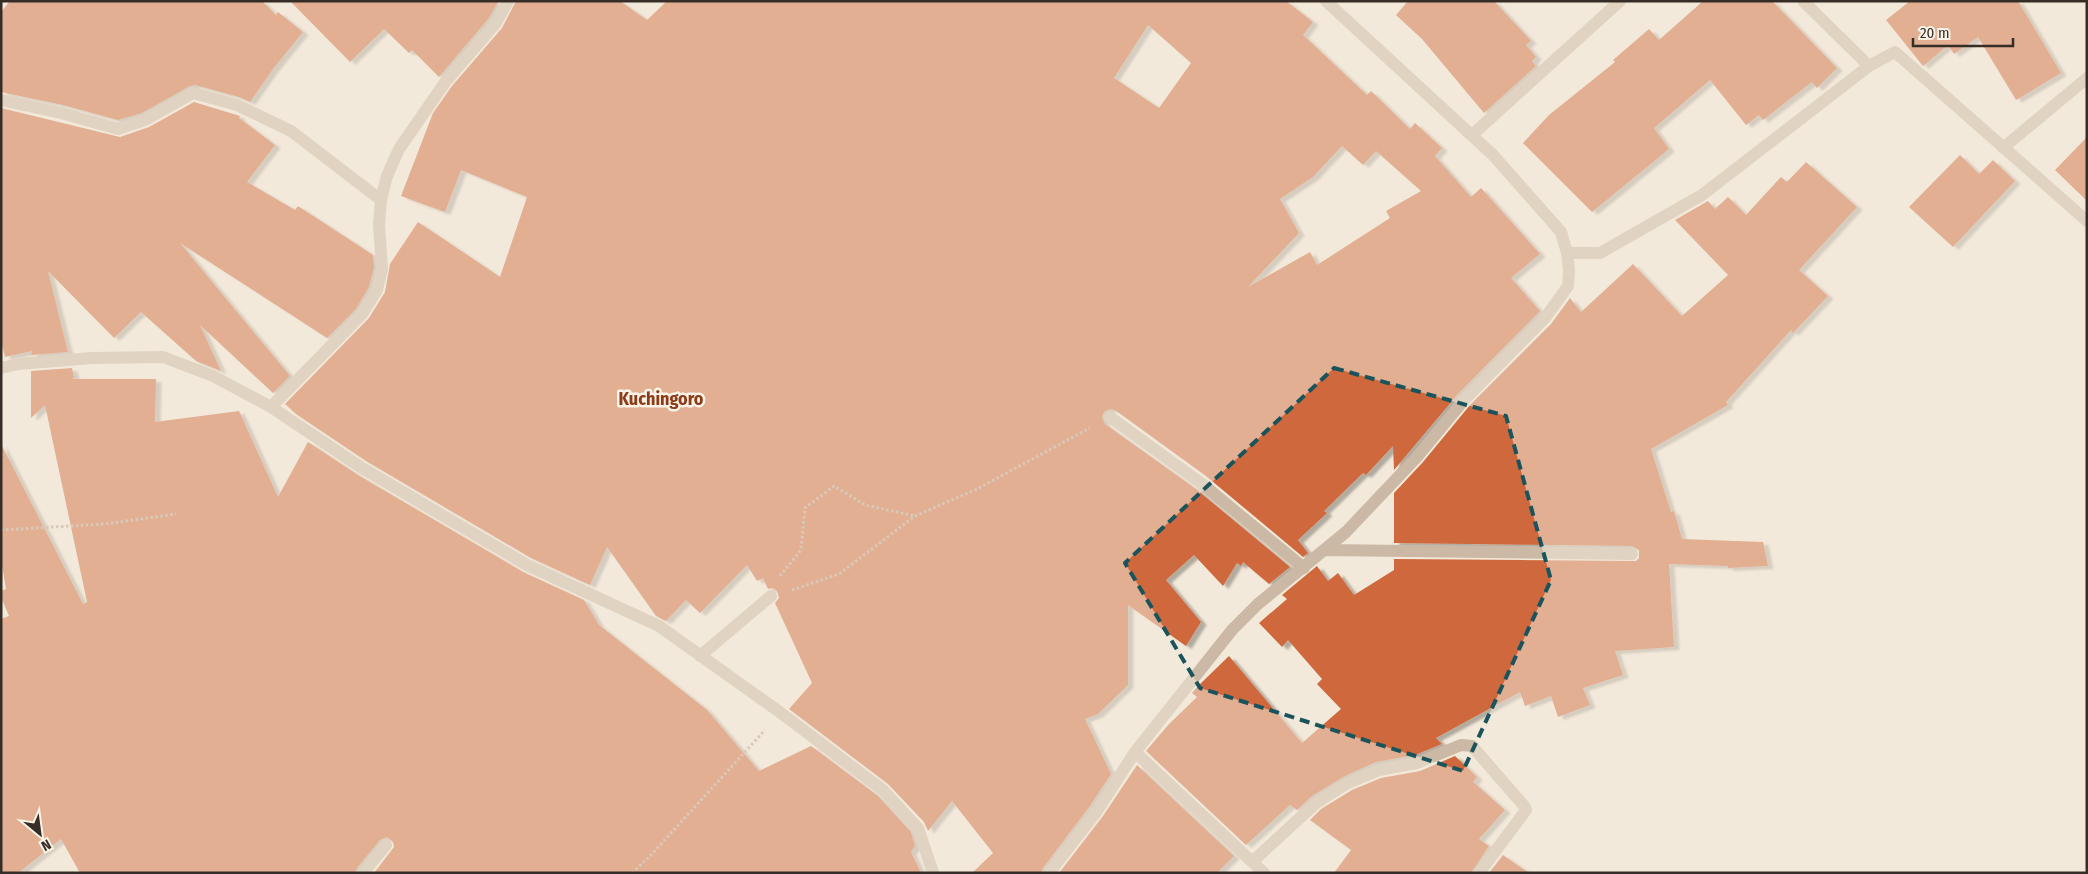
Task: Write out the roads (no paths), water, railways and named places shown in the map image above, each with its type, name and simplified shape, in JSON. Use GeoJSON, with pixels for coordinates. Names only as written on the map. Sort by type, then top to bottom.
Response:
{"type":"FeatureCollection","features":[{"type":"Feature","properties":{"kind":"street"},"geometry":{"type":"LineString","coordinates":[[271,407],[362,314],[377,290],[382,269],[379,225],[381,200],[387,176],[399,149],[446,81],[496,23],[508,1]]}},
{"type":"Feature","properties":{"kind":"street"},"geometry":{"type":"LineString","coordinates":[[1050,873],[1097,811],[1135,752],[1232,630],[1258,604],[1346,532],[1417,457],[1464,400],[1545,318],[1568,286],[1567,253],[1561,232],[1494,155],[1326,1]]}},
{"type":"Feature","properties":{"kind":"street"},"geometry":{"type":"LineString","coordinates":[[1472,135],[1620,1]]}},
{"type":"Feature","properties":{"kind":"street"},"geometry":{"type":"LineString","coordinates":[[1803,1],[1869,66]]}},
{"type":"Feature","properties":{"kind":"street"},"geometry":{"type":"LineString","coordinates":[[1567,253],[1600,253],[1702,195],[1869,66],[1895,52],[2087,221]]}},
{"type":"Feature","properties":{"kind":"street"},"geometry":{"type":"LineString","coordinates":[[2003,148],[2087,78]]}},
{"type":"Feature","properties":{"kind":"street"},"geometry":{"type":"LineString","coordinates":[[1,100],[61,113],[118,129],[145,120],[193,93],[220,100],[238,105],[291,131],[381,200]]}},
{"type":"Feature","properties":{"kind":"street"},"geometry":{"type":"LineString","coordinates":[[1,368],[19,364],[92,358],[163,356],[213,376],[271,407],[362,468],[527,566],[659,626],[883,790],[918,828],[933,873]]}},
{"type":"Feature","properties":{"kind":"street"},"geometry":{"type":"LineString","coordinates":[[1110,417],[1201,484],[1304,568]]}},
{"type":"Feature","properties":{"kind":"street"},"geometry":{"type":"LineString","coordinates":[[1325,550],[1632,554]]}},
{"type":"Feature","properties":{"kind":"street"},"geometry":{"type":"LineString","coordinates":[[700,656],[771,596]]}},
{"type":"Feature","properties":{"kind":"street"},"geometry":{"type":"LineString","coordinates":[[1252,862],[1316,803],[1348,783],[1379,770],[1417,763],[1467,744],[1472,746],[1526,807],[1526,810],[1479,873]]}},
{"type":"Feature","properties":{"kind":"street"},"geometry":{"type":"LineString","coordinates":[[1135,752],[1264,873]]}},
{"type":"Feature","properties":{"kind":"street"},"geometry":{"type":"LineString","coordinates":[[363,873],[386,845]]}},
{"type":"Feature","properties":{"kind":"district","name":"Kuchingoro"},"geometry":{"type":"Point","coordinates":[661,399]}}]}
